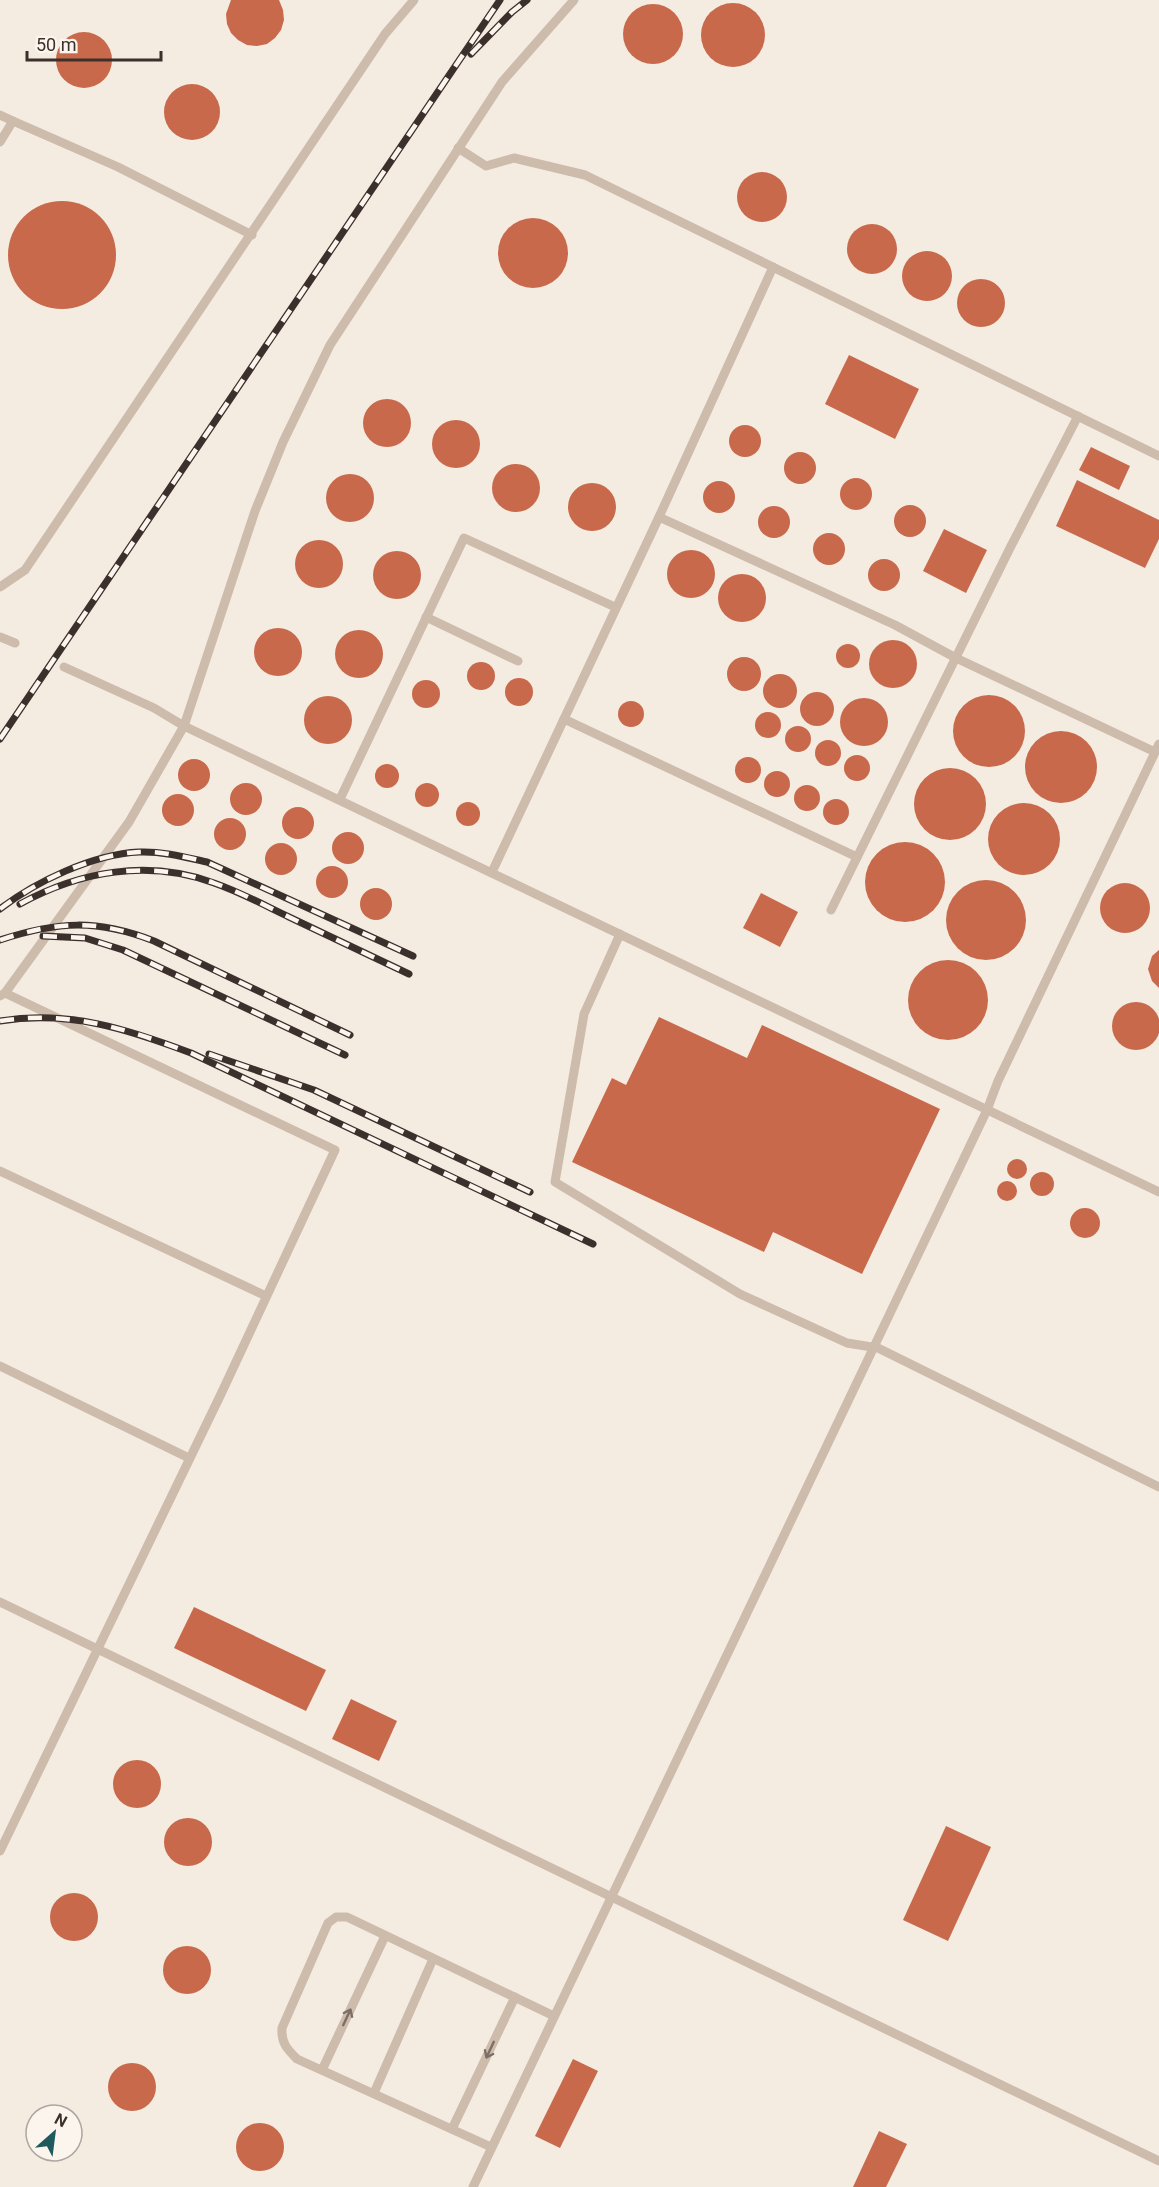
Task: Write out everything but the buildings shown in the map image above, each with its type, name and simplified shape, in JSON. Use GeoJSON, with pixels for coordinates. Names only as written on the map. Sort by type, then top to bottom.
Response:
{"type":"FeatureCollection","features":[{"type":"Feature","properties":{"kind":"lane"},"geometry":{"type":"LineString","coordinates":[[0,587],[25,570],[385,34],[414,0]]}},
{"type":"Feature","properties":{"kind":"lane"},"geometry":{"type":"LineString","coordinates":[[0,1851],[334,1150],[2,994],[129,822],[184,726],[255,511],[288,431],[330,345],[502,82],[574,0]]}},
{"type":"Feature","properties":{"kind":"lane"},"geometry":{"type":"LineString","coordinates":[[0,115],[118,167],[252,235]]}},
{"type":"Feature","properties":{"kind":"lane"},"geometry":{"type":"LineString","coordinates":[[0,142],[13,122]]}},
{"type":"Feature","properties":{"kind":"lane"},"geometry":{"type":"LineString","coordinates":[[458,148],[486,166],[514,158],[585,176],[1159,456]]}},
{"type":"Feature","properties":{"kind":"lane"},"geometry":{"type":"LineString","coordinates":[[492,872],[659,517],[773,267]]}},
{"type":"Feature","properties":{"kind":"lane"},"geometry":{"type":"LineString","coordinates":[[831,910],[1078,416]]}},
{"type":"Feature","properties":{"kind":"lane"},"geometry":{"type":"LineString","coordinates":[[472,2187],[987,1110],[1003,1070],[1157,748],[956,658],[895,625],[659,517]]}},
{"type":"Feature","properties":{"kind":"lane"},"geometry":{"type":"LineString","coordinates":[[340,799],[464,538],[615,608]]}},
{"type":"Feature","properties":{"kind":"lane"},"geometry":{"type":"LineString","coordinates":[[426,617],[518,661]]}},
{"type":"Feature","properties":{"kind":"lane"},"geometry":{"type":"LineString","coordinates":[[0,637],[15,644]]}},
{"type":"Feature","properties":{"kind":"lane"},"geometry":{"type":"LineString","coordinates":[[64,667],[154,708],[184,726],[1159,1192]]}},
{"type":"Feature","properties":{"kind":"lane"},"geometry":{"type":"LineString","coordinates":[[564,718],[857,857]]}},
{"type":"Feature","properties":{"kind":"lane"},"geometry":{"type":"LineString","coordinates":[[620,934],[584,1014],[555,1182],[740,1294],[847,1343],[874,1347],[1159,1487]]}},
{"type":"Feature","properties":{"kind":"lane"},"geometry":{"type":"LineString","coordinates":[[0,1171],[266,1296]]}},
{"type":"Feature","properties":{"kind":"lane"},"geometry":{"type":"LineString","coordinates":[[0,1366],[189,1458]]}},
{"type":"Feature","properties":{"kind":"lane"},"geometry":{"type":"LineString","coordinates":[[0,1602],[1159,2161]]}},
{"type":"Feature","properties":{"kind":"lane"},"geometry":{"type":"LineString","coordinates":[[492,2147],[297,2059],[281,2040],[282,2028],[318,1944],[328,1923],[336,1917],[347,1917],[554,2016]]}},
{"type":"Feature","properties":{"kind":"lane"},"geometry":{"type":"LineString","coordinates":[[322,2070],[385,1936]]}},
{"type":"Feature","properties":{"kind":"lane"},"geometry":{"type":"LineString","coordinates":[[374,2093],[433,1959]]}},
{"type":"Feature","properties":{"kind":"lane"},"geometry":{"type":"LineString","coordinates":[[452,2129],[515,1997]]}},
{"type":"Feature","properties":{"kind":"railway"},"geometry":{"type":"LineString","coordinates":[[0,739],[500,0]]}},
{"type":"Feature","properties":{"kind":"railway"},"geometry":{"type":"LineString","coordinates":[[471,54],[527,0]]}},
{"type":"Feature","properties":{"kind":"railway"},"geometry":{"type":"LineString","coordinates":[[0,909],[30,889],[84,864],[121,854],[165,853],[207,862],[413,956]]}},
{"type":"Feature","properties":{"kind":"railway"},"geometry":{"type":"LineString","coordinates":[[20,904],[66,883],[115,872],[139,870],[189,876],[243,895],[409,974]]}},
{"type":"Feature","properties":{"kind":"railway"},"geometry":{"type":"LineString","coordinates":[[0,940],[41,929],[77,925],[96,926],[133,934],[154,941],[350,1035]]}},
{"type":"Feature","properties":{"kind":"railway"},"geometry":{"type":"LineString","coordinates":[[43,936],[85,938],[123,950],[345,1055]]}},
{"type":"Feature","properties":{"kind":"railway"},"geometry":{"type":"LineString","coordinates":[[0,1021],[50,1018],[98,1024],[144,1036],[191,1053],[593,1244]]}},
{"type":"Feature","properties":{"kind":"railway"},"geometry":{"type":"LineString","coordinates":[[209,1054],[314,1090],[530,1192]]}}]}
